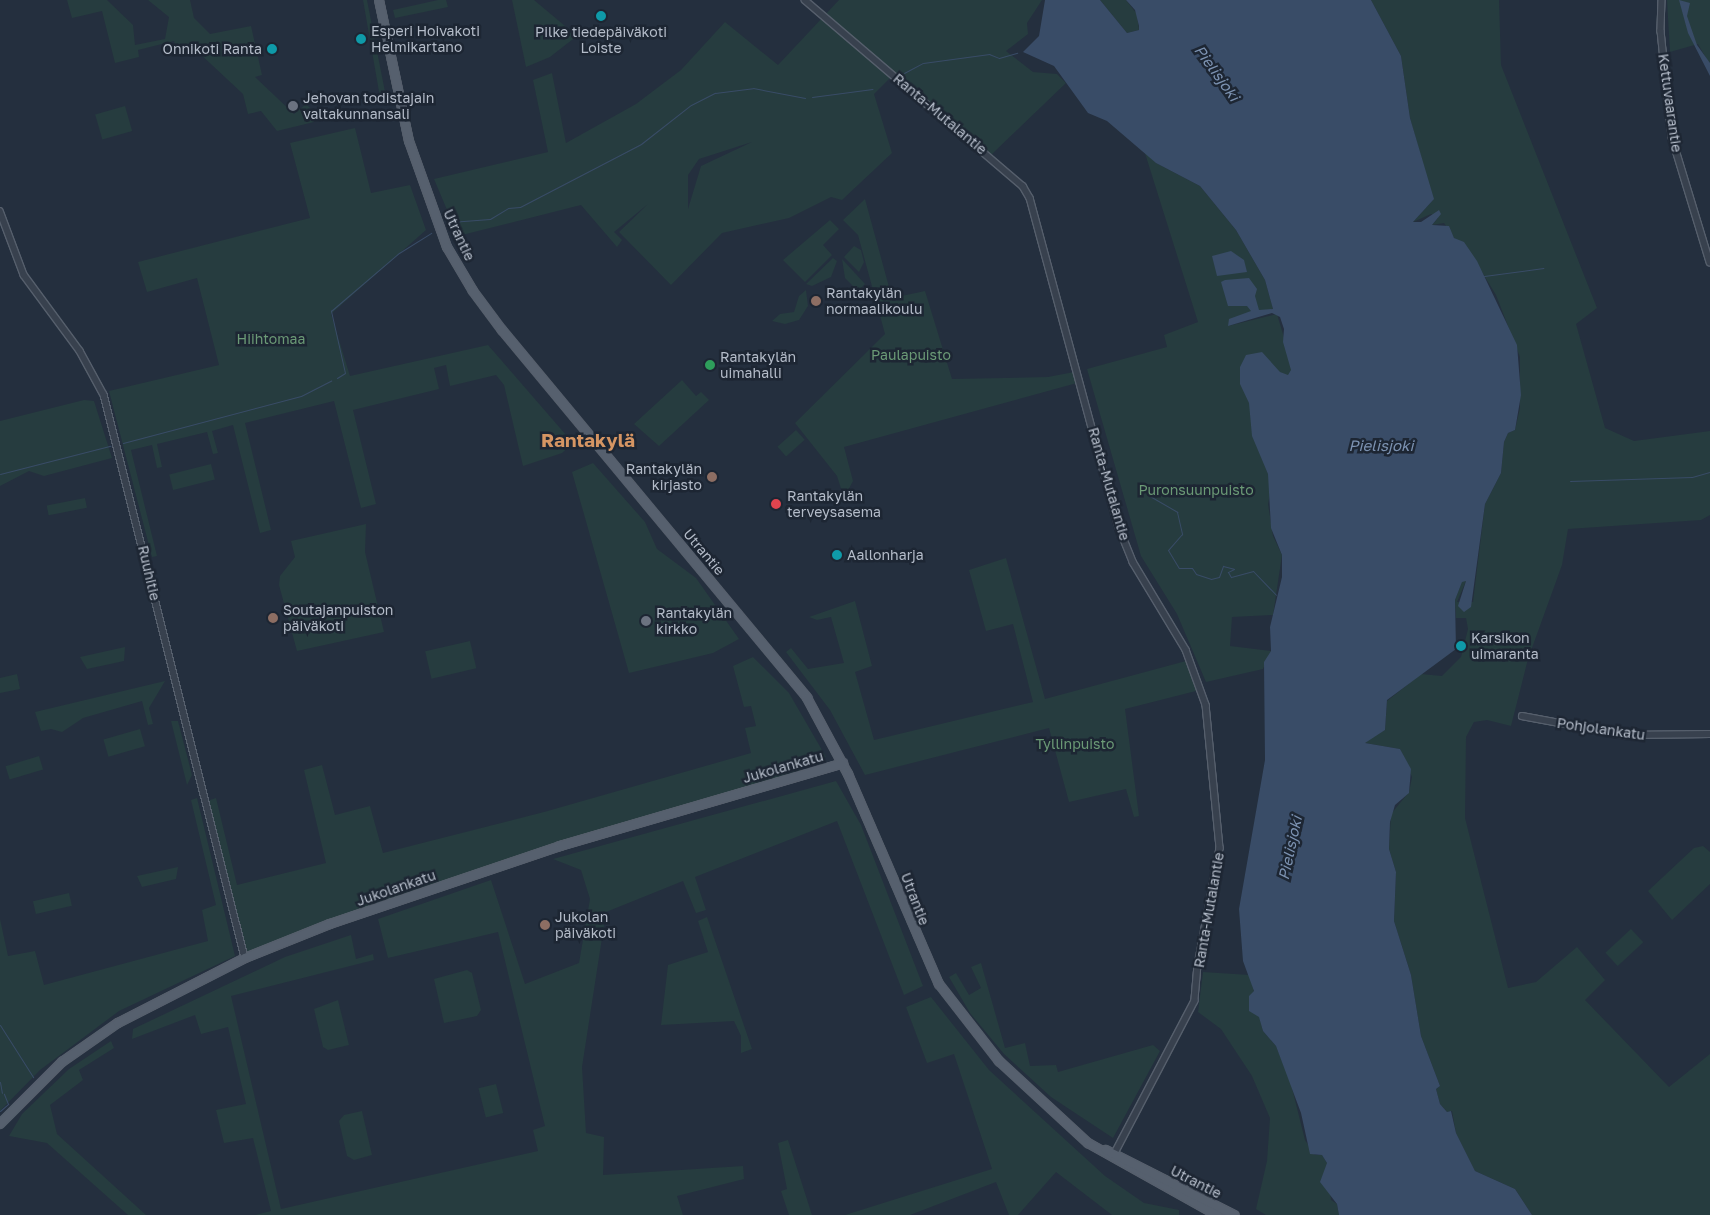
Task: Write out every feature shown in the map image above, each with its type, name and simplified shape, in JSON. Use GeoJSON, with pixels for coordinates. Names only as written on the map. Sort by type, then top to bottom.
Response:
{"type":"FeatureCollection","features":[{"type":"Feature","properties":{"kind":"main road","name":"Utrantie"},"geometry":{"type":"LineString","coordinates":[[379,0],[409,141],[447,247],[473,291],[807,698],[842,763],[939,984],[999,1061],[1046,1106],[1111,1159],[1217,1215]]}},
{"type":"Feature","properties":{"kind":"main road","name":"Jukolankatu"},"geometry":{"type":"LineString","coordinates":[[0,1124],[62,1062],[118,1023],[245,958],[330,924],[529,856],[842,763]]}},
{"type":"Feature","properties":{"kind":"main road","name":"Utrantie"},"geometry":{"type":"LineString","coordinates":[[1046,1106],[1114,1155],[1234,1215]]}},
{"type":"Feature","properties":{"kind":"street","name":"Ranta-Mutalantie"},"geometry":{"type":"LineString","coordinates":[[805,0],[1023,186],[1030,198],[1119,527],[1133,562],[1186,650],[1206,705],[1220,848],[1198,965],[1195,1002],[1114,1155]]}},
{"type":"Feature","properties":{"kind":"street","name":"Kettuvaarantie"},"geometry":{"type":"LineString","coordinates":[[1662,0],[1661,31],[1672,137],[1710,262]]}},
{"type":"Feature","properties":{"kind":"street","name":"Ruuhitie"},"geometry":{"type":"LineString","coordinates":[[0,211],[24,275],[80,350],[104,395],[245,958]]}},
{"type":"Feature","properties":{"kind":"street","name":"Pohjolankatu"},"geometry":{"type":"LineString","coordinates":[[1522,716],[1625,735],[1710,734]]}},
{"type":"Feature","properties":{"kind":"green space"},"geometry":{"type":"Polygon","coordinates":[[[67,0],[107,0],[133,25],[135,45],[165,39],[169,17],[148,0],[190,0],[194,18],[210,34],[251,26],[262,75],[255,77],[294,114],[306,104],[314,112],[314,122],[277,131],[261,111],[248,114],[243,94],[197,51],[178,56],[174,41],[138,50],[139,57],[115,63],[102,11],[72,18],[67,0]]]}},
{"type":"Feature","properties":{"kind":"green space"},"geometry":{"type":"Polygon","coordinates":[[[363,0],[367,0],[387,102],[381,103],[363,0]]]}},
{"type":"Feature","properties":{"kind":"green space"},"geometry":{"type":"Polygon","coordinates":[[[446,0],[448,7],[395,18],[393,10],[446,0]]]}},
{"type":"Feature","properties":{"kind":"green space"},"geometry":{"type":"Polygon","coordinates":[[[512,0],[534,0],[577,36],[550,57],[526,67],[512,0]]]}},
{"type":"Feature","properties":{"kind":"green space"},"geometry":{"type":"Polygon","coordinates":[[[839,0],[1042,0],[1027,23],[1028,34],[1006,51],[1033,72],[1057,74],[1066,83],[991,155],[895,73],[874,94],[892,153],[842,200],[831,197],[789,218],[722,233],[671,285],[619,232],[648,204],[614,232],[622,240],[617,247],[581,205],[458,236],[434,179],[548,152],[533,80],[552,73],[566,143],[636,104],[681,70],[725,22],[778,65],[839,0]],[[752,142],[699,159],[688,175],[688,209],[701,166],[752,142]]]}},
{"type":"Feature","properties":{"kind":"green space"},"geometry":{"type":"Polygon","coordinates":[[[1100,0],[1126,0],[1137,14],[1139,30],[1127,33],[1100,0]]]}},
{"type":"Feature","properties":{"kind":"green space"},"geometry":{"type":"Polygon","coordinates":[[[1371,0],[1499,0],[1501,65],[1597,308],[1576,324],[1605,428],[1634,441],[1710,431],[1710,515],[1701,520],[1568,529],[1562,565],[1528,659],[1511,726],[1487,720],[1474,722],[1466,737],[1465,818],[1508,988],[1536,982],[1577,947],[1605,980],[1585,1000],[1669,1087],[1710,1054],[1710,1215],[1532,1215],[1515,1189],[1475,1171],[1456,1133],[1452,1111],[1447,1112],[1440,1104],[1436,1089],[1440,1086],[1421,1036],[1411,975],[1394,921],[1396,872],[1389,849],[1391,814],[1409,792],[1412,777],[1400,749],[1365,743],[1367,738],[1385,730],[1387,701],[1421,674],[1442,676],[1461,657],[1468,629],[1466,618],[1456,618],[1455,600],[1462,581],[1466,581],[1457,602],[1473,602],[1485,504],[1501,473],[1504,442],[1508,433],[1515,430],[1520,408],[1520,357],[1496,295],[1466,246],[1454,238],[1444,223],[1432,225],[1438,218],[1431,214],[1413,222],[1433,200],[1410,118],[1401,56],[1371,0]]]}},
{"type":"Feature","properties":{"kind":"green space"},"geometry":{"type":"Polygon","coordinates":[[[1667,0],[1710,0],[1710,65],[1698,44],[1670,52],[1667,0]]]}},
{"type":"Feature","properties":{"kind":"green space"},"geometry":{"type":"Polygon","coordinates":[[[125,106],[132,131],[102,140],[95,115],[125,106]]]}},
{"type":"Feature","properties":{"kind":"green space","name":"Hiihtomaa"},"geometry":{"type":"Polygon","coordinates":[[[355,128],[371,193],[410,185],[426,230],[331,314],[350,376],[488,345],[573,443],[562,453],[523,466],[504,385],[496,375],[450,386],[446,365],[434,368],[439,389],[353,410],[376,504],[361,508],[334,401],[245,423],[271,530],[260,533],[233,425],[212,431],[218,453],[213,454],[207,432],[157,444],[162,467],[157,468],[152,445],[131,450],[157,556],[152,557],[109,391],[219,365],[197,278],[147,292],[138,262],[310,218],[290,143],[355,128]]]}},
{"type":"Feature","properties":{"kind":"green space","name":"Puronsuunpuisto"},"geometry":{"type":"Polygon","coordinates":[[[1144,150],[1156,163],[1200,186],[1236,230],[1265,280],[1273,309],[1228,326],[1277,314],[1295,374],[1268,504],[1273,536],[1282,555],[1273,615],[1232,617],[1230,646],[1271,651],[1263,669],[1206,682],[1177,614],[1141,556],[1087,369],[1167,347],[1164,335],[1198,322],[1144,150]]]}},
{"type":"Feature","properties":{"kind":"green space","name":"Paulapuisto"},"geometry":{"type":"Polygon","coordinates":[[[865,199],[892,298],[925,291],[952,379],[1048,377],[1074,372],[1077,383],[844,447],[853,481],[844,498],[837,476],[795,423],[885,334],[858,235],[843,220],[865,199]]]}},
{"type":"Feature","properties":{"kind":"green space"},"geometry":{"type":"Polygon","coordinates":[[[830,220],[839,229],[823,245],[832,255],[805,282],[783,260],[830,220]]]}},
{"type":"Feature","properties":{"kind":"green space"},"geometry":{"type":"Polygon","coordinates":[[[854,246],[861,250],[864,262],[859,272],[844,257],[854,246]]]}},
{"type":"Feature","properties":{"kind":"green space"},"geometry":{"type":"Polygon","coordinates":[[[833,258],[837,261],[831,277],[812,286],[806,284],[833,258]]]}},
{"type":"Feature","properties":{"kind":"green space"},"geometry":{"type":"Polygon","coordinates":[[[842,259],[865,284],[858,291],[845,278],[842,259]]]}},
{"type":"Feature","properties":{"kind":"green space"},"geometry":{"type":"Polygon","coordinates":[[[806,290],[808,306],[799,320],[785,324],[772,321],[780,314],[794,312],[799,296],[806,290]]]}},
{"type":"Feature","properties":{"kind":"green space"},"geometry":{"type":"Polygon","coordinates":[[[682,380],[696,396],[701,392],[709,400],[659,446],[634,424],[682,380]]]}},
{"type":"Feature","properties":{"kind":"green space"},"geometry":{"type":"Polygon","coordinates":[[[84,400],[94,401],[112,458],[44,476],[29,471],[0,486],[0,421],[84,400]]]}},
{"type":"Feature","properties":{"kind":"green space"},"geometry":{"type":"Polygon","coordinates":[[[796,430],[805,440],[786,456],[777,447],[796,430]]]}},
{"type":"Feature","properties":{"kind":"green space"},"geometry":{"type":"Polygon","coordinates":[[[593,463],[645,522],[657,549],[696,578],[739,639],[713,653],[629,673],[572,472],[593,463]]]}},
{"type":"Feature","properties":{"kind":"green space"},"geometry":{"type":"Polygon","coordinates":[[[211,464],[215,480],[173,490],[169,474],[211,464]]]}},
{"type":"Feature","properties":{"kind":"green space"},"geometry":{"type":"Polygon","coordinates":[[[85,498],[87,508],[49,515],[47,505],[85,498]]]}},
{"type":"Feature","properties":{"kind":"green space"},"geometry":{"type":"Polygon","coordinates":[[[366,524],[365,552],[384,632],[297,651],[279,585],[280,576],[295,557],[291,541],[366,524]]]}},
{"type":"Feature","properties":{"kind":"green space","name":"Tyllinpuisto"},"geometry":{"type":"Polygon","coordinates":[[[1006,558],[1045,699],[1186,661],[1196,691],[1125,709],[1139,816],[1134,817],[1126,789],[1069,802],[1049,728],[865,775],[830,710],[786,652],[791,648],[808,669],[844,663],[831,617],[817,620],[809,617],[855,601],[872,666],[855,672],[874,740],[1033,702],[1013,624],[986,631],[969,570],[1006,558]]]}},
{"type":"Feature","properties":{"kind":"green space"},"geometry":{"type":"Polygon","coordinates":[[[470,641],[476,668],[431,679],[425,651],[470,641]]]}},
{"type":"Feature","properties":{"kind":"green space"},"geometry":{"type":"Polygon","coordinates":[[[125,647],[124,661],[87,669],[80,657],[125,647]]]}},
{"type":"Feature","properties":{"kind":"green space"},"geometry":{"type":"Polygon","coordinates":[[[753,657],[789,693],[826,757],[803,765],[799,773],[299,933],[245,953],[207,801],[216,798],[237,885],[326,863],[304,770],[322,765],[335,815],[370,806],[383,853],[544,812],[751,753],[745,728],[756,726],[751,706],[744,707],[733,666],[753,657]]]}},
{"type":"Feature","properties":{"kind":"green space"},"geometry":{"type":"Polygon","coordinates":[[[17,674],[20,689],[0,693],[0,678],[17,674]]]}},
{"type":"Feature","properties":{"kind":"green space"},"geometry":{"type":"Polygon","coordinates":[[[165,681],[149,708],[153,724],[148,725],[142,701],[83,718],[62,732],[51,729],[41,731],[35,712],[165,681]]]}},
{"type":"Feature","properties":{"kind":"green space"},"geometry":{"type":"Polygon","coordinates":[[[171,721],[178,721],[192,775],[187,785],[171,721]]]}},
{"type":"Feature","properties":{"kind":"green space"},"geometry":{"type":"Polygon","coordinates":[[[140,729],[145,746],[108,757],[103,739],[140,729]]]}},
{"type":"Feature","properties":{"kind":"green space"},"geometry":{"type":"Polygon","coordinates":[[[39,756],[43,769],[10,780],[6,766],[39,756]]]}},
{"type":"Feature","properties":{"kind":"green space"},"geometry":{"type":"Polygon","coordinates":[[[836,781],[861,825],[923,986],[904,995],[837,821],[695,877],[706,910],[696,913],[683,881],[606,912],[582,1067],[586,1133],[604,1137],[603,1175],[743,1166],[744,1179],[677,1196],[683,1215],[255,1215],[271,1211],[253,1138],[224,1143],[216,1110],[246,1104],[228,1027],[201,1034],[195,1015],[132,1039],[133,1029],[285,957],[351,935],[356,959],[373,954],[374,960],[231,996],[281,1209],[538,1151],[533,1130],[545,1126],[498,932],[388,958],[378,919],[491,880],[525,984],[579,963],[590,899],[581,870],[553,859],[836,781]]]}},
{"type":"Feature","properties":{"kind":"green space"},"geometry":{"type":"Polygon","coordinates":[[[197,798],[235,956],[119,1011],[40,1070],[0,1111],[0,919],[8,956],[35,951],[44,985],[208,941],[202,910],[216,905],[191,800],[197,798]]]}},
{"type":"Feature","properties":{"kind":"green space"},"geometry":{"type":"Polygon","coordinates":[[[1703,846],[1710,852],[1710,884],[1672,920],[1648,891],[1694,848],[1703,846]]]}},
{"type":"Feature","properties":{"kind":"green space"},"geometry":{"type":"Polygon","coordinates":[[[178,867],[176,879],[142,887],[137,876],[178,867]]]}},
{"type":"Feature","properties":{"kind":"green space"},"geometry":{"type":"Polygon","coordinates":[[[69,893],[72,906],[36,914],[33,901],[69,893]]]}},
{"type":"Feature","properties":{"kind":"green space"},"geometry":{"type":"Polygon","coordinates":[[[707,917],[752,1049],[741,1053],[741,1036],[734,1021],[661,1025],[668,965],[708,952],[698,921],[707,917]]]}},
{"type":"Feature","properties":{"kind":"green space"},"geometry":{"type":"Polygon","coordinates":[[[1631,929],[1643,942],[1618,966],[1605,953],[1631,929]]]}},
{"type":"Feature","properties":{"kind":"green space"},"geometry":{"type":"Polygon","coordinates":[[[981,963],[1005,1048],[1025,1043],[1030,1066],[1056,1065],[1058,1072],[1153,1045],[1160,1051],[1113,1138],[1051,1097],[1004,1054],[970,1013],[949,977],[956,973],[969,995],[981,988],[971,967],[981,963]]]}},
{"type":"Feature","properties":{"kind":"green space"},"geometry":{"type":"Polygon","coordinates":[[[467,970],[472,973],[481,1010],[477,1016],[444,1023],[434,979],[467,970]]]}},
{"type":"Feature","properties":{"kind":"green space"},"geometry":{"type":"Polygon","coordinates":[[[1203,972],[1250,975],[1263,1031],[1276,1046],[1290,1080],[1305,1140],[1315,1155],[1322,1155],[1327,1163],[1331,1200],[1337,1204],[1339,1215],[1266,1215],[1256,1209],[1267,1161],[1270,1118],[1252,1076],[1221,1029],[1198,1012],[1203,972]]]}},
{"type":"Feature","properties":{"kind":"green space"},"geometry":{"type":"Polygon","coordinates":[[[931,997],[989,1070],[1105,1176],[1144,1203],[1179,1210],[1179,1215],[1112,1215],[1056,1172],[1018,1215],[1009,1215],[996,1182],[910,1215],[845,1215],[992,1169],[954,1054],[927,1063],[906,1007],[931,997]]]}},
{"type":"Feature","properties":{"kind":"green space"},"geometry":{"type":"Polygon","coordinates":[[[338,1000],[349,1045],[328,1050],[323,1047],[314,1009],[338,1000]]]}},
{"type":"Feature","properties":{"kind":"green space"},"geometry":{"type":"Polygon","coordinates":[[[111,1041],[114,1048],[79,1070],[83,1080],[50,1105],[57,1134],[146,1215],[128,1215],[47,1143],[9,1136],[22,1114],[69,1069],[111,1041]]]}},
{"type":"Feature","properties":{"kind":"green space"},"geometry":{"type":"Polygon","coordinates":[[[496,1084],[503,1113],[486,1117],[479,1088],[496,1084]]]}},
{"type":"Feature","properties":{"kind":"green space"},"geometry":{"type":"Polygon","coordinates":[[[362,1111],[372,1155],[354,1160],[347,1156],[339,1121],[344,1115],[362,1111]]]}},
{"type":"Feature","properties":{"kind":"green space"},"geometry":{"type":"Polygon","coordinates":[[[788,1140],[812,1215],[789,1215],[781,1191],[787,1189],[778,1143],[788,1140]]]}},
{"type":"Feature","properties":{"kind":"water","name":"Pielisjoki"},"geometry":{"type":"Polygon","coordinates":[[[1045,0],[1100,0],[1127,33],[1139,30],[1139,26],[1135,10],[1126,0],[1371,0],[1401,56],[1410,118],[1434,199],[1413,222],[1421,222],[1439,210],[1441,214],[1432,225],[1449,226],[1454,238],[1464,242],[1477,261],[1517,345],[1521,395],[1515,430],[1508,433],[1504,442],[1501,473],[1485,504],[1471,607],[1464,612],[1458,606],[1466,581],[1462,582],[1455,600],[1456,649],[1387,700],[1385,730],[1365,743],[1400,749],[1411,769],[1409,793],[1395,805],[1390,822],[1389,849],[1396,872],[1394,921],[1411,975],[1421,1036],[1440,1086],[1436,1089],[1440,1104],[1447,1112],[1451,1111],[1456,1133],[1475,1171],[1515,1189],[1532,1215],[1339,1215],[1337,1204],[1320,1182],[1327,1163],[1322,1155],[1310,1154],[1301,1113],[1276,1046],[1263,1031],[1259,1017],[1249,1011],[1249,996],[1254,991],[1243,961],[1239,909],[1265,760],[1264,662],[1271,651],[1270,627],[1282,577],[1282,555],[1271,528],[1268,474],[1252,436],[1249,403],[1240,384],[1240,367],[1246,355],[1262,352],[1280,372],[1288,375],[1291,370],[1283,342],[1284,329],[1280,317],[1272,313],[1228,326],[1229,319],[1251,311],[1247,306],[1228,306],[1221,282],[1225,280],[1249,278],[1257,289],[1255,296],[1259,310],[1273,309],[1265,280],[1236,230],[1200,186],[1156,163],[1107,121],[1088,113],[1054,66],[1023,52],[1039,36],[1045,0]]]}},
{"type":"Feature","properties":{"kind":"water"},"geometry":{"type":"Polygon","coordinates":[[[1679,0],[1690,3],[1687,16],[1697,45],[1710,63],[1710,76],[1688,33],[1679,0]]]}},
{"type":"Feature","properties":{"kind":"water"},"geometry":{"type":"Polygon","coordinates":[[[1231,251],[1244,260],[1247,272],[1217,276],[1212,256],[1231,251]]]}},
{"type":"Feature","properties":{"kind":"waterway"},"geometry":{"type":"LineString","coordinates":[[904,73],[923,63],[989,54],[999,58],[1017,53]]}},
{"type":"Feature","properties":{"kind":"waterway"},"geometry":{"type":"LineString","coordinates":[[450,222],[490,219],[508,208],[520,207],[641,144],[691,105],[715,93],[753,88],[805,98]]}},
{"type":"Feature","properties":{"kind":"waterway"},"geometry":{"type":"LineString","coordinates":[[812,97],[872,89]]}},
{"type":"Feature","properties":{"kind":"waterway"},"geometry":{"type":"LineString","coordinates":[[337,378],[345,373],[331,311],[399,253],[431,233]]}},
{"type":"Feature","properties":{"kind":"waterway"},"geometry":{"type":"LineString","coordinates":[[1484,276],[1543,268]]}},
{"type":"Feature","properties":{"kind":"waterway"},"geometry":{"type":"LineString","coordinates":[[123,443],[301,396],[331,381]]}},
{"type":"Feature","properties":{"kind":"waterway"},"geometry":{"type":"LineString","coordinates":[[0,474],[110,446]]}},
{"type":"Feature","properties":{"kind":"waterway"},"geometry":{"type":"LineString","coordinates":[[1570,481],[1692,477],[1710,472]]}},
{"type":"Feature","properties":{"kind":"waterway"},"geometry":{"type":"LineString","coordinates":[[1148,495],[1177,512],[1182,534],[1168,550],[1179,568],[1192,568],[1196,574],[1211,579],[1219,577],[1223,566],[1234,569],[1228,572],[1231,577],[1253,571],[1276,595]]}},
{"type":"Feature","properties":{"kind":"waterway"},"geometry":{"type":"LineString","coordinates":[[0,1025],[33,1077]]}},
{"type":"Feature","properties":{"kind":"waterway"},"geometry":{"type":"LineString","coordinates":[[0,1082],[2,1093]]}},
{"type":"Feature","properties":{"kind":"waterway"},"geometry":{"type":"LineString","coordinates":[[0,1111],[8,1104],[4,1094]]}},
{"type":"Feature","properties":{"kind":"place","name":"Pilke tiedepäiväkoti Loiste"},"geometry":{"type":"Point","coordinates":[601,16]}},
{"type":"Feature","properties":{"kind":"place","name":"Esperi Hoivakoti Helmikartano"},"geometry":{"type":"Point","coordinates":[361,39]}},
{"type":"Feature","properties":{"kind":"place","name":"Onnikoti Ranta"},"geometry":{"type":"Point","coordinates":[272,49]}},
{"type":"Feature","properties":{"kind":"place","name":"Jehovan todistajain valtakunnansali"},"geometry":{"type":"Point","coordinates":[293,106]}},
{"type":"Feature","properties":{"kind":"place","name":"Rantakylän normaalikoulu"},"geometry":{"type":"Point","coordinates":[816,301]}},
{"type":"Feature","properties":{"kind":"place","name":"Rantakylän uimahalli"},"geometry":{"type":"Point","coordinates":[710,365]}},
{"type":"Feature","properties":{"kind":"place","name":"Rantakylän kirjasto"},"geometry":{"type":"Point","coordinates":[712,477]}},
{"type":"Feature","properties":{"kind":"place","name":"Rantakylän terveysasema"},"geometry":{"type":"Point","coordinates":[776,504]}},
{"type":"Feature","properties":{"kind":"place","name":"Aallonharja"},"geometry":{"type":"Point","coordinates":[837,555]}},
{"type":"Feature","properties":{"kind":"place","name":"Soutajanpuiston päiväkoti"},"geometry":{"type":"Point","coordinates":[273,618]}},
{"type":"Feature","properties":{"kind":"place","name":"Rantakylän kirkko"},"geometry":{"type":"Point","coordinates":[646,621]}},
{"type":"Feature","properties":{"kind":"place","name":"Karsikon uimaranta"},"geometry":{"type":"Point","coordinates":[1461,646]}},
{"type":"Feature","properties":{"kind":"place","name":"Jukolan päiväkoti"},"geometry":{"type":"Point","coordinates":[545,925]}},
{"type":"Feature","properties":{"kind":"district","name":"Rantakylä"},"geometry":{"type":"Point","coordinates":[588,440]}}]}
